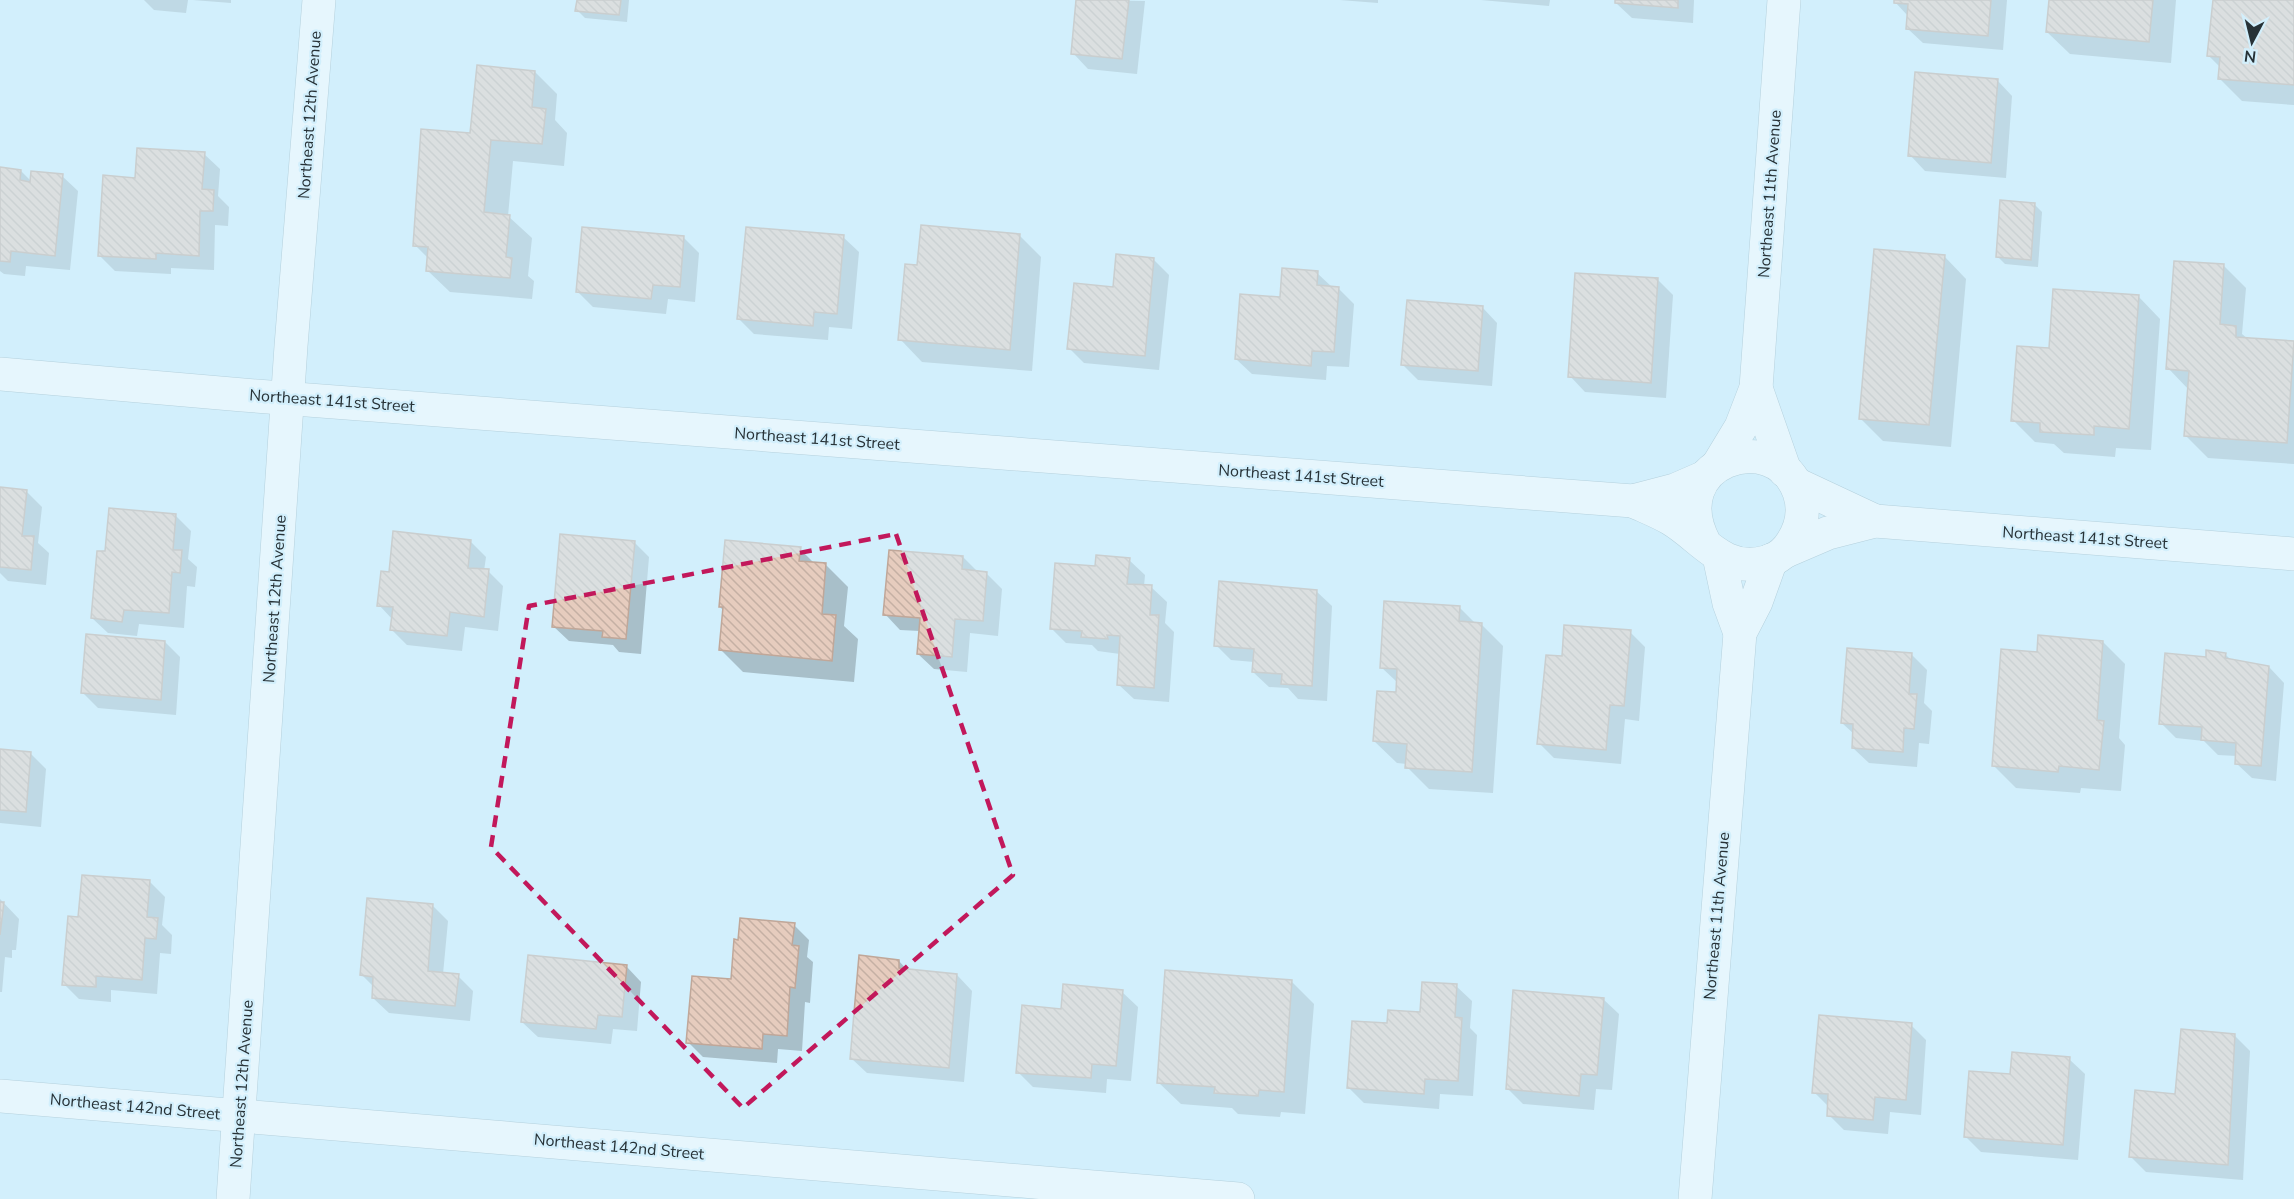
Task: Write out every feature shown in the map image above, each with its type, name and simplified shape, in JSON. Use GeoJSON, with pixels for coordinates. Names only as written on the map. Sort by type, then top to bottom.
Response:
{"type":"FeatureCollection","features":[{"type":"Feature","properties":{"kind":"street","name":"Northeast 12th Avenue"},"geometry":{"type":"LineString","coordinates":[[233,1199],[288,398],[319,0]]}},
{"type":"Feature","properties":{"kind":"street","name":"Northeast 11th Avenue"},"geometry":{"type":"LineString","coordinates":[[1712,471],[1741,427],[1756,388],[1784,0]]}},
{"type":"Feature","properties":{"kind":"street","name":"Northeast 141st Street"},"geometry":{"type":"LineString","coordinates":[[0,374],[1634,501],[1675,490],[1712,471]]}},
{"type":"Feature","properties":{"kind":"street","name":"Northeast 11th Avenue"},"geometry":{"type":"LineString","coordinates":[[1756,388],[1791,477]]}},
{"type":"Feature","properties":{"kind":"street"},"geometry":{"type":"LineString","coordinates":[[1752,456],[1770,461],[1791,477],[1802,501],[1802,520],[1797,536],[1779,556],[1754,566],[1736,564],[1712,550],[1697,529],[1694,511],[1696,493],[1712,471],[1735,458],[1752,456]]}},
{"type":"Feature","properties":{"kind":"street","name":"Northeast 141st Street"},"geometry":{"type":"LineString","coordinates":[[1791,477],[1875,521]]}},
{"type":"Feature","properties":{"kind":"street","name":"Northeast 141st Street"},"geometry":{"type":"LineString","coordinates":[[1634,501],[1671,519],[1712,550]]}},
{"type":"Feature","properties":{"kind":"street","name":"Northeast 141st Street"},"geometry":{"type":"LineString","coordinates":[[1779,556],[1828,533],[1875,521],[2294,554]]}},
{"type":"Feature","properties":{"kind":"street","name":"Northeast 11th Avenue"},"geometry":{"type":"LineString","coordinates":[[1712,550],[1740,633]]}},
{"type":"Feature","properties":{"kind":"street","name":"Northeast 11th Avenue"},"geometry":{"type":"LineString","coordinates":[[1695,1199],[1740,633],[1779,556]]}},
{"type":"Feature","properties":{"kind":"street","name":"Northeast 142nd Street"},"geometry":{"type":"LineString","coordinates":[[0,1096],[1238,1199]]}},
{"type":"Feature","properties":{"kind":"highlighted area"},"geometry":{"type":"Polygon","coordinates":[[[896,534],[1013,875],[743,1108],[491,847],[529,606],[896,534]]]}},
{"type":"Feature","properties":{"kind":"building"},"geometry":{"type":"Polygon","coordinates":[[[577,0],[621,0],[619,15],[575,11],[577,0]]]}},
{"type":"Feature","properties":{"kind":"building"},"geometry":{"type":"Polygon","coordinates":[[[1076,0],[1129,0],[1122,59],[1071,54],[1076,0]]]}},
{"type":"Feature","properties":{"kind":"building"},"geometry":{"type":"Polygon","coordinates":[[[1615,0],[1678,0],[1678,8],[1615,3],[1615,0]]]}},
{"type":"Feature","properties":{"kind":"building"},"geometry":{"type":"Polygon","coordinates":[[[1894,0],[1991,0],[1988,36],[1906,29],[1908,4],[1894,3],[1894,0]]]}},
{"type":"Feature","properties":{"kind":"building"},"geometry":{"type":"Polygon","coordinates":[[[2049,0],[2153,0],[2149,42],[2046,32],[2049,0]]]}},
{"type":"Feature","properties":{"kind":"building"},"geometry":{"type":"Polygon","coordinates":[[[2213,0],[2294,0],[2294,85],[2218,79],[2220,57],[2207,56],[2213,0]]]}},
{"type":"Feature","properties":{"kind":"building"},"geometry":{"type":"Polygon","coordinates":[[[477,65],[535,71],[532,107],[546,109],[542,144],[491,140],[484,212],[510,215],[506,257],[512,258],[510,278],[426,271],[428,247],[413,246],[421,129],[470,133],[477,65]]]}},
{"type":"Feature","properties":{"kind":"building"},"geometry":{"type":"Polygon","coordinates":[[[1915,72],[1998,79],[1991,163],[1908,156],[1915,72]]]}},
{"type":"Feature","properties":{"kind":"building"},"geometry":{"type":"Polygon","coordinates":[[[137,148],[205,152],[202,189],[214,190],[213,211],[200,211],[199,256],[156,253],[156,259],[98,256],[103,175],[135,178],[137,148]]]}},
{"type":"Feature","properties":{"kind":"building"},"geometry":{"type":"Polygon","coordinates":[[[0,167],[21,170],[20,180],[30,182],[31,171],[63,174],[55,256],[11,251],[10,262],[0,261],[0,167]]]}},
{"type":"Feature","properties":{"kind":"building"},"geometry":{"type":"Polygon","coordinates":[[[2000,200],[2035,203],[2031,260],[1996,257],[2000,200]]]}},
{"type":"Feature","properties":{"kind":"building"},"geometry":{"type":"Polygon","coordinates":[[[921,225],[1020,234],[1010,350],[898,340],[905,264],[917,265],[921,225]]]}},
{"type":"Feature","properties":{"kind":"building"},"geometry":{"type":"Polygon","coordinates":[[[582,227],[684,236],[680,287],[653,285],[651,299],[576,292],[582,227]]]}},
{"type":"Feature","properties":{"kind":"building"},"geometry":{"type":"Polygon","coordinates":[[[746,227],[844,235],[837,314],[814,312],[813,326],[737,319],[746,227]]]}},
{"type":"Feature","properties":{"kind":"building"},"geometry":{"type":"Polygon","coordinates":[[[1874,249],[1945,255],[1929,425],[1859,419],[1874,249]]]}},
{"type":"Feature","properties":{"kind":"building"},"geometry":{"type":"Polygon","coordinates":[[[1116,254],[1154,258],[1145,356],[1067,349],[1074,283],[1113,287],[1116,254]]]}},
{"type":"Feature","properties":{"kind":"building"},"geometry":{"type":"Polygon","coordinates":[[[2174,261],[2224,264],[2220,324],[2236,326],[2236,337],[2294,341],[2287,443],[2184,436],[2189,371],[2166,369],[2174,261]]]}},
{"type":"Feature","properties":{"kind":"building"},"geometry":{"type":"Polygon","coordinates":[[[1282,268],[1318,271],[1317,285],[1339,287],[1334,352],[1312,351],[1311,366],[1235,359],[1240,294],[1280,297],[1282,268]]]}},
{"type":"Feature","properties":{"kind":"building"},"geometry":{"type":"Polygon","coordinates":[[[1575,273],[1658,278],[1651,383],[1568,377],[1575,273]]]}},
{"type":"Feature","properties":{"kind":"building"},"geometry":{"type":"Polygon","coordinates":[[[2053,289],[2139,295],[2129,429],[2094,426],[2094,435],[2040,432],[2040,423],[2011,421],[2017,346],[2049,348],[2053,289]]]}},
{"type":"Feature","properties":{"kind":"building"},"geometry":{"type":"Polygon","coordinates":[[[1407,300],[1483,306],[1478,371],[1401,365],[1407,300]]]}},
{"type":"Feature","properties":{"kind":"building"},"geometry":{"type":"Polygon","coordinates":[[[0,487],[27,490],[22,536],[34,536],[31,570],[0,567],[0,487]]]}},
{"type":"Feature","properties":{"kind":"building"},"geometry":{"type":"Polygon","coordinates":[[[109,508],[176,514],[173,550],[182,550],[180,573],[172,572],[169,613],[124,610],[122,622],[91,618],[97,551],[105,551],[109,508]]]}},
{"type":"Feature","properties":{"kind":"building"},"geometry":{"type":"Polygon","coordinates":[[[393,531],[471,540],[468,568],[489,569],[484,617],[450,612],[447,636],[390,630],[393,607],[377,606],[381,571],[389,572],[393,531]]]}},
{"type":"Feature","properties":{"kind":"building"},"geometry":{"type":"Polygon","coordinates":[[[560,534],[635,541],[626,639],[602,637],[603,631],[552,627],[560,534]]]}},
{"type":"Feature","properties":{"kind":"building"},"geometry":{"type":"Polygon","coordinates":[[[725,540],[801,547],[799,561],[826,563],[822,614],[836,615],[832,661],[719,650],[723,607],[719,607],[725,540]]]}},
{"type":"Feature","properties":{"kind":"building"},"geometry":{"type":"Polygon","coordinates":[[[889,550],[963,556],[962,569],[987,572],[983,621],[955,619],[952,657],[917,654],[920,618],[883,615],[889,550]]]}},
{"type":"Feature","properties":{"kind":"building"},"geometry":{"type":"Polygon","coordinates":[[[1096,555],[1130,558],[1127,584],[1152,585],[1150,615],[1159,615],[1154,688],[1117,685],[1120,636],[1107,635],[1108,639],[1081,637],[1082,631],[1050,629],[1055,563],[1095,566],[1096,555]]]}},
{"type":"Feature","properties":{"kind":"building"},"geometry":{"type":"Polygon","coordinates":[[[1219,581],[1317,590],[1312,686],[1281,684],[1282,674],[1252,672],[1254,649],[1214,646],[1219,581]]]}},
{"type":"Feature","properties":{"kind":"building"},"geometry":{"type":"Polygon","coordinates":[[[1384,601],[1460,606],[1459,621],[1482,623],[1472,772],[1405,768],[1407,744],[1373,741],[1377,691],[1396,692],[1397,669],[1380,668],[1384,601]]]}},
{"type":"Feature","properties":{"kind":"building"},"geometry":{"type":"Polygon","coordinates":[[[1564,625],[1631,630],[1624,706],[1610,705],[1606,750],[1537,744],[1546,655],[1562,656],[1564,625]]]}},
{"type":"Feature","properties":{"kind":"building"},"geometry":{"type":"Polygon","coordinates":[[[86,634],[165,641],[161,700],[81,693],[86,634]]]}},
{"type":"Feature","properties":{"kind":"building"},"geometry":{"type":"Polygon","coordinates":[[[2038,635],[2103,641],[2097,720],[2104,721],[2099,770],[2059,766],[2058,772],[1992,766],[2001,649],[2037,652],[2038,635]]]}},
{"type":"Feature","properties":{"kind":"building"},"geometry":{"type":"Polygon","coordinates":[[[1847,648],[1912,653],[1909,694],[1917,694],[1914,729],[1904,728],[1903,752],[1852,748],[1853,724],[1841,723],[1847,648]]]}},
{"type":"Feature","properties":{"kind":"building"},"geometry":{"type":"Polygon","coordinates":[[[2206,650],[2226,653],[2225,658],[2269,666],[2261,766],[2235,764],[2236,743],[2201,740],[2202,727],[2159,724],[2165,653],[2206,657],[2206,650]]]}},
{"type":"Feature","properties":{"kind":"building"},"geometry":{"type":"Polygon","coordinates":[[[0,749],[31,752],[26,812],[0,810],[0,749]]]}},
{"type":"Feature","properties":{"kind":"building"},"geometry":{"type":"Polygon","coordinates":[[[82,875],[150,880],[147,917],[158,918],[156,939],[145,938],[142,980],[96,976],[96,987],[62,985],[68,916],[78,917],[82,875]]]}},
{"type":"Feature","properties":{"kind":"building"},"geometry":{"type":"Polygon","coordinates":[[[367,898],[433,904],[428,971],[459,974],[455,1006],[372,998],[373,977],[360,975],[367,898]]]}},
{"type":"Feature","properties":{"kind":"building"},"geometry":{"type":"Polygon","coordinates":[[[0,902],[4,902],[0,935],[0,902]]]}},
{"type":"Feature","properties":{"kind":"building"},"geometry":{"type":"Polygon","coordinates":[[[740,918],[795,923],[792,945],[799,946],[795,988],[790,987],[787,1036],[763,1034],[762,1049],[686,1043],[692,976],[731,979],[734,939],[738,940],[740,918]]]}},
{"type":"Feature","properties":{"kind":"building"},"geometry":{"type":"Polygon","coordinates":[[[528,955],[627,965],[622,1017],[598,1015],[596,1029],[521,1022],[528,955]]]}},
{"type":"Feature","properties":{"kind":"building"},"geometry":{"type":"Polygon","coordinates":[[[859,955],[899,960],[899,968],[957,974],[949,1068],[850,1059],[859,955]]]}},
{"type":"Feature","properties":{"kind":"building"},"geometry":{"type":"Polygon","coordinates":[[[1165,970],[1292,980],[1284,1092],[1259,1090],[1258,1096],[1214,1093],[1215,1087],[1157,1083],[1165,970]]]}},
{"type":"Feature","properties":{"kind":"building"},"geometry":{"type":"Polygon","coordinates":[[[1422,982],[1457,984],[1455,1017],[1462,1018],[1458,1081],[1425,1079],[1424,1094],[1347,1088],[1352,1021],[1387,1023],[1388,1010],[1420,1012],[1422,982]]]}},
{"type":"Feature","properties":{"kind":"building"},"geometry":{"type":"Polygon","coordinates":[[[1063,984],[1123,990],[1116,1066],[1092,1064],[1091,1078],[1016,1073],[1022,1005],[1061,1009],[1063,984]]]}},
{"type":"Feature","properties":{"kind":"building"},"geometry":{"type":"Polygon","coordinates":[[[1513,990],[1604,998],[1597,1075],[1581,1074],[1579,1096],[1506,1089],[1513,990]]]}},
{"type":"Feature","properties":{"kind":"building"},"geometry":{"type":"Polygon","coordinates":[[[1819,1015],[1912,1023],[1906,1100],[1875,1097],[1873,1120],[1827,1116],[1828,1094],[1812,1093],[1819,1015]]]}},
{"type":"Feature","properties":{"kind":"building"},"geometry":{"type":"Polygon","coordinates":[[[2181,1029],[2235,1034],[2228,1165],[2129,1157],[2135,1090],[2175,1094],[2181,1029]]]}},
{"type":"Feature","properties":{"kind":"building"},"geometry":{"type":"Polygon","coordinates":[[[2012,1052],[2070,1057],[2063,1145],[1964,1137],[1969,1071],[2010,1074],[2012,1052]]]}}]}
